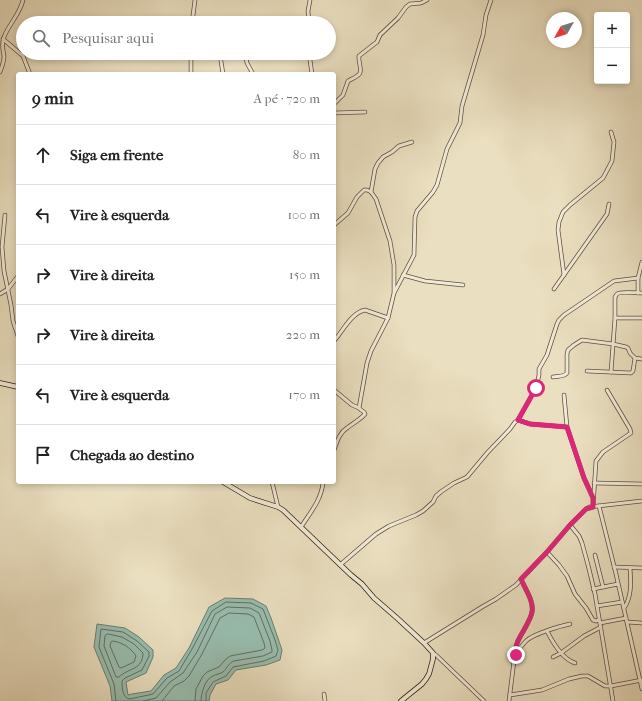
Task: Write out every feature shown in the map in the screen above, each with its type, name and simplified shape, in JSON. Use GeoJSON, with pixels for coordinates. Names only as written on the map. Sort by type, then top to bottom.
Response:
{"type":"FeatureCollection","features":[{"type":"Feature","properties":{"kind":"street"},"geometry":{"type":"LineString","coordinates":[[0,72],[4,56],[2,47],[3,39],[23,0]]}},
{"type":"Feature","properties":{"kind":"street"},"geometry":{"type":"LineString","coordinates":[[193,16],[195,0]]}},
{"type":"Feature","properties":{"kind":"street"},"geometry":{"type":"LineString","coordinates":[[308,16],[310,0]]}},
{"type":"Feature","properties":{"kind":"street"},"geometry":{"type":"LineString","coordinates":[[336,102],[344,95],[348,81],[361,71],[358,58],[359,56],[376,42],[380,35],[398,18],[406,7],[410,4],[422,3],[428,0]]}},
{"type":"Feature","properties":{"kind":"street"},"geometry":{"type":"LineString","coordinates":[[359,408],[367,363],[371,351],[388,318],[394,293],[414,255],[415,217],[417,211],[437,185],[447,149],[460,123],[462,106],[483,35],[486,15],[491,0]]}},
{"type":"Feature","properties":{"kind":"street"},"geometry":{"type":"LineString","coordinates":[[3,39],[16,50]]}},
{"type":"Feature","properties":{"kind":"street"},"geometry":{"type":"LineString","coordinates":[[25,60],[29,72]]}},
{"type":"Feature","properties":{"kind":"street"},"geometry":{"type":"LineString","coordinates":[[191,60],[191,72]]}},
{"type":"Feature","properties":{"kind":"street"},"geometry":{"type":"LineString","coordinates":[[221,60],[224,72]]}},
{"type":"Feature","properties":{"kind":"street"},"geometry":{"type":"LineString","coordinates":[[247,60],[252,72]]}},
{"type":"Feature","properties":{"kind":"street"},"geometry":{"type":"LineString","coordinates":[[310,60],[312,72]]}},
{"type":"Feature","properties":{"kind":"street"},"geometry":{"type":"LineString","coordinates":[[336,113],[365,112]]}},
{"type":"Feature","properties":{"kind":"street"},"geometry":{"type":"LineString","coordinates":[[564,275],[558,230],[559,222],[563,212],[603,178],[612,161],[614,142],[611,132]]}},
{"type":"Feature","properties":{"kind":"street"},"geometry":{"type":"LineString","coordinates":[[371,192],[375,169],[378,163],[383,157],[399,146],[412,142]]}},
{"type":"Feature","properties":{"kind":"street"},"geometry":{"type":"LineString","coordinates":[[336,223],[348,213],[357,197],[364,190],[371,192],[376,199],[390,241],[394,265],[394,293]]}},
{"type":"Feature","properties":{"kind":"street"},"geometry":{"type":"LineString","coordinates":[[554,289],[607,214],[609,204]]}},
{"type":"Feature","properties":{"kind":"street"},"geometry":{"type":"LineString","coordinates":[[5,215],[2,247],[4,271],[16,330]]}},
{"type":"Feature","properties":{"kind":"street"},"geometry":{"type":"LineString","coordinates":[[612,372],[615,297],[616,294],[623,292],[640,293],[638,278],[642,262]]}},
{"type":"Feature","properties":{"kind":"street"},"geometry":{"type":"LineString","coordinates":[[403,275],[425,282],[463,285]]}},
{"type":"Feature","properties":{"kind":"street"},"geometry":{"type":"LineString","coordinates":[[340,565],[376,534],[389,526],[423,511],[442,491],[467,477],[518,420],[536,388],[539,369],[547,355],[559,320],[614,281],[638,278]]}},
{"type":"Feature","properties":{"kind":"street"},"geometry":{"type":"LineString","coordinates":[[0,294],[8,289],[16,279]]}},
{"type":"Feature","properties":{"kind":"street"},"geometry":{"type":"LineString","coordinates":[[336,338],[350,320],[363,310],[388,318]]}},
{"type":"Feature","properties":{"kind":"street"},"geometry":{"type":"LineString","coordinates":[[615,318],[642,318]]}},
{"type":"Feature","properties":{"kind":"street"},"geometry":{"type":"LineString","coordinates":[[553,376],[564,376],[567,373],[568,350],[582,340],[626,347],[635,358],[642,359]]}},
{"type":"Feature","properties":{"kind":"street"},"geometry":{"type":"LineString","coordinates":[[587,371],[632,373],[635,358]]}},
{"type":"Feature","properties":{"kind":"street"},"geometry":{"type":"LineString","coordinates":[[0,383],[16,387]]}},
{"type":"Feature","properties":{"kind":"street"},"geometry":{"type":"LineString","coordinates":[[593,507],[596,461],[603,452],[631,433],[607,390]]}},
{"type":"Feature","properties":{"kind":"street"},"geometry":{"type":"LineString","coordinates":[[336,392],[365,414],[362,418],[343,431],[336,445]]}},
{"type":"Feature","properties":{"kind":"street"},"geometry":{"type":"LineString","coordinates":[[564,395],[567,427],[584,478],[593,498]]}},
{"type":"Feature","properties":{"kind":"street"},"geometry":{"type":"LineString","coordinates":[[518,420],[530,424],[567,427]]}},
{"type":"Feature","properties":{"kind":"street"},"geometry":{"type":"LineString","coordinates":[[594,483],[642,484]]}},
{"type":"Feature","properties":{"kind":"street"},"geometry":{"type":"LineString","coordinates":[[226,484],[250,498],[278,507],[292,518],[340,565],[362,584],[374,598],[424,643],[484,701]]}},
{"type":"Feature","properties":{"kind":"street"},"geometry":{"type":"LineString","coordinates":[[272,484],[278,507]]}},
{"type":"Feature","properties":{"kind":"street"},"geometry":{"type":"LineString","coordinates":[[301,527],[316,504],[320,496],[323,484]]}},
{"type":"Feature","properties":{"kind":"street"},"geometry":{"type":"LineString","coordinates":[[424,643],[507,592],[547,552],[586,509],[642,501]]}},
{"type":"Feature","properties":{"kind":"street"},"geometry":{"type":"LineString","coordinates":[[599,506],[642,689]]}},
{"type":"Feature","properties":{"kind":"street"},"geometry":{"type":"LineString","coordinates":[[570,525],[579,536],[582,543],[594,589],[614,701]]}},
{"type":"Feature","properties":{"kind":"street"},"geometry":{"type":"LineString","coordinates":[[547,552],[567,576],[575,594],[593,620],[626,620],[642,623]]}},
{"type":"Feature","properties":{"kind":"street"},"geometry":{"type":"LineString","coordinates":[[595,555],[603,587]]}},
{"type":"Feature","properties":{"kind":"street"},"geometry":{"type":"LineString","coordinates":[[614,567],[642,568]]}},
{"type":"Feature","properties":{"kind":"street"},"geometry":{"type":"LineString","coordinates":[[623,609],[629,597],[631,579],[630,568]]}},
{"type":"Feature","properties":{"kind":"street"},"geometry":{"type":"LineString","coordinates":[[518,651],[516,647],[517,642],[532,613],[532,607],[521,579]]}},
{"type":"Feature","properties":{"kind":"street"},"geometry":{"type":"LineString","coordinates":[[594,589],[618,584]]}},
{"type":"Feature","properties":{"kind":"street"},"geometry":{"type":"LineString","coordinates":[[597,606],[622,602]]}},
{"type":"Feature","properties":{"kind":"street"},"geometry":{"type":"LineString","coordinates":[[509,701],[514,661],[524,642],[547,631],[570,624]]}},
{"type":"Feature","properties":{"kind":"street"},"geometry":{"type":"LineString","coordinates":[[553,657],[600,627]]}},
{"type":"Feature","properties":{"kind":"street"},"geometry":{"type":"LineString","coordinates":[[547,631],[561,653],[568,660],[575,663]]}},
{"type":"Feature","properties":{"kind":"street"},"geometry":{"type":"LineString","coordinates":[[402,701],[426,679],[429,674],[433,653]]}},
{"type":"Feature","properties":{"kind":"street"},"geometry":{"type":"LineString","coordinates":[[510,695],[542,690],[569,679],[582,676],[588,676],[605,686],[641,680]]}},
{"type":"Feature","properties":{"kind":"street"},"geometry":{"type":"LineString","coordinates":[[324,694],[325,701]]}},
{"type":"Feature","properties":{"kind":"water"},"geometry":{"type":"Polygon","coordinates":[[[225,598],[253,599],[266,606],[282,650],[280,660],[266,665],[236,670],[228,680],[216,684],[210,695],[209,701],[112,701],[110,686],[94,647],[97,624],[125,628],[139,637],[153,650],[153,657],[146,673],[126,682],[128,695],[151,691],[164,675],[176,668],[189,648],[209,607],[225,598]]]}},
{"type":"Feature","properties":{"kind":"route"},"geometry":{"type":"LineString","coordinates":[[516,655],[518,651],[516,647],[517,642],[521,637],[532,613],[531,602],[521,579],[586,509],[593,507],[593,498],[584,478],[567,427],[530,424],[518,420],[536,388]]}}]}
